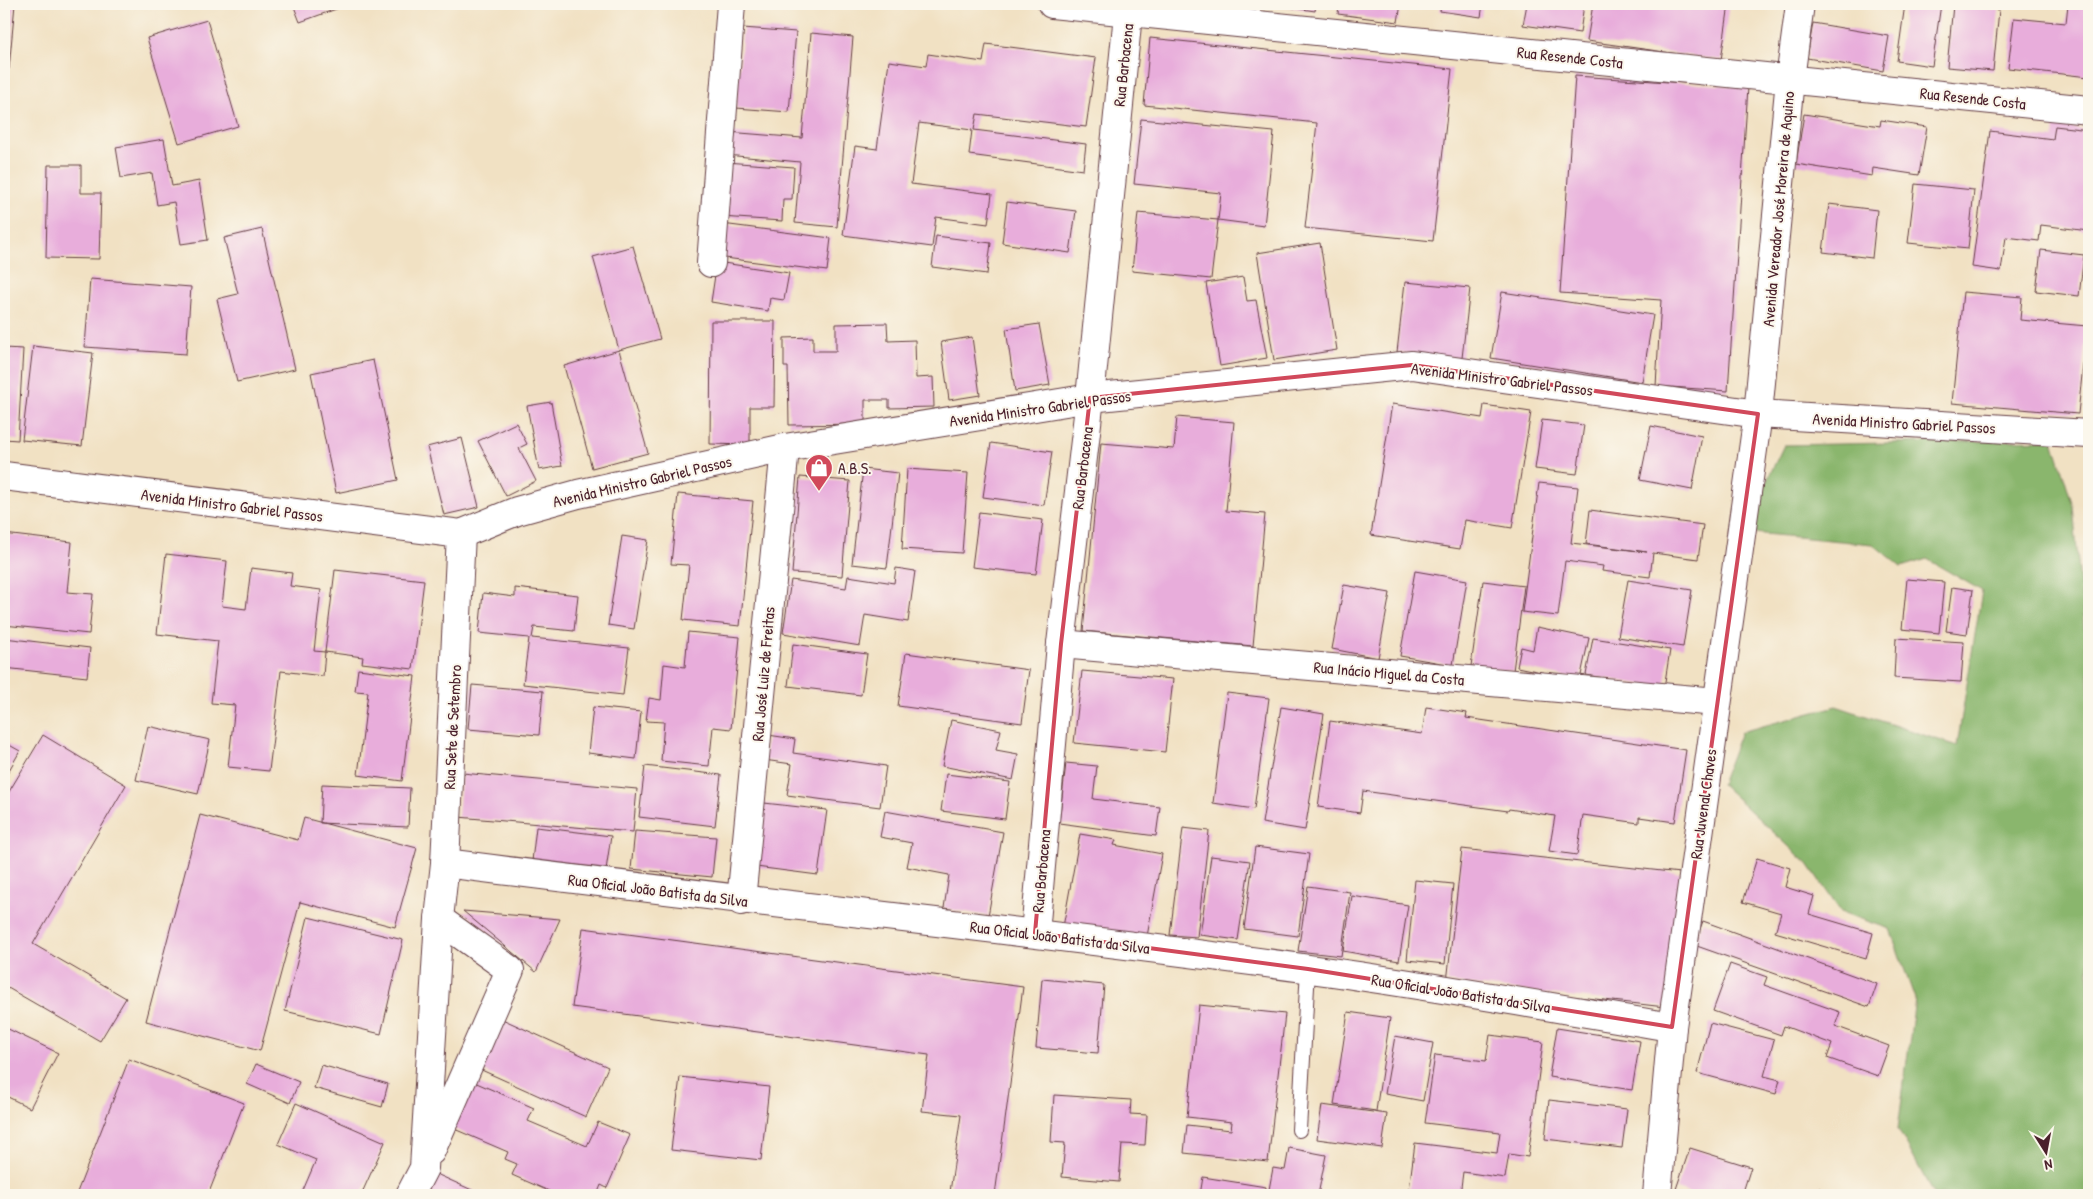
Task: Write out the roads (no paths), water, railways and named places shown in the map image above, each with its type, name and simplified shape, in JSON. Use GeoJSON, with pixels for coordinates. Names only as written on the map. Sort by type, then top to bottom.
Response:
{"type":"FeatureCollection","features":[{"type":"Feature","properties":{"kind":"street"},"geometry":{"type":"LineString","coordinates":[[711,263],[731,4]]}},
{"type":"Feature","properties":{"kind":"street","name":"Rua Resende Costa"},"geometry":{"type":"LineString","coordinates":[[1052,4],[1129,8],[2089,110]]}},
{"type":"Feature","properties":{"kind":"street","name":"Avenida Vereador José Moreira de Aquino"},"geometry":{"type":"LineString","coordinates":[[1758,414],[1790,79],[1800,4]]}},
{"type":"Feature","properties":{"kind":"street","name":"Rua Barbacena"},"geometry":{"type":"LineString","coordinates":[[1035,933],[1061,644],[1090,398],[1129,8]]}},
{"type":"Feature","properties":{"kind":"street","name":"Avenida Ministro Gabriel Passos"},"geometry":{"type":"LineString","coordinates":[[4,476],[461,534],[517,512],[578,494],[784,448],[1090,398],[1412,365],[1758,414],[2089,434]]}},
{"type":"Feature","properties":{"kind":"street","name":"Rua Juvenal Chaves"},"geometry":{"type":"LineString","coordinates":[[1657,1195],[1672,1027],[1758,414]]}},
{"type":"Feature","properties":{"kind":"street","name":"Rua José Luiz de Freitas"},"geometry":{"type":"LineString","coordinates":[[741,901],[784,448]]}},
{"type":"Feature","properties":{"kind":"street","name":"Rua Sete de Setembro"},"geometry":{"type":"LineString","coordinates":[[424,1168],[439,919],[445,863],[461,534]]}},
{"type":"Feature","properties":{"kind":"street","name":"Rua Inácio Miguel da Costa"},"geometry":{"type":"LineString","coordinates":[[1061,644],[1717,702]]}},
{"type":"Feature","properties":{"kind":"street","name":"Rua Oficial João Batista da Silva"},"geometry":{"type":"LineString","coordinates":[[445,863],[741,901],[1035,933],[1308,969],[1672,1027]]}},
{"type":"Feature","properties":{"kind":"street","name":"Rua Sete de Setembro"},"geometry":{"type":"LineString","coordinates":[[410,1195],[424,1168],[510,970],[439,919]]}},
{"type":"Feature","properties":{"kind":"lane"},"geometry":{"type":"LineString","coordinates":[[1299,1130],[1308,969]]}},
{"type":"Feature","properties":{"kind":"place","name":"A.B.S."},"geometry":{"type":"Point","coordinates":[819,492]}}]}
